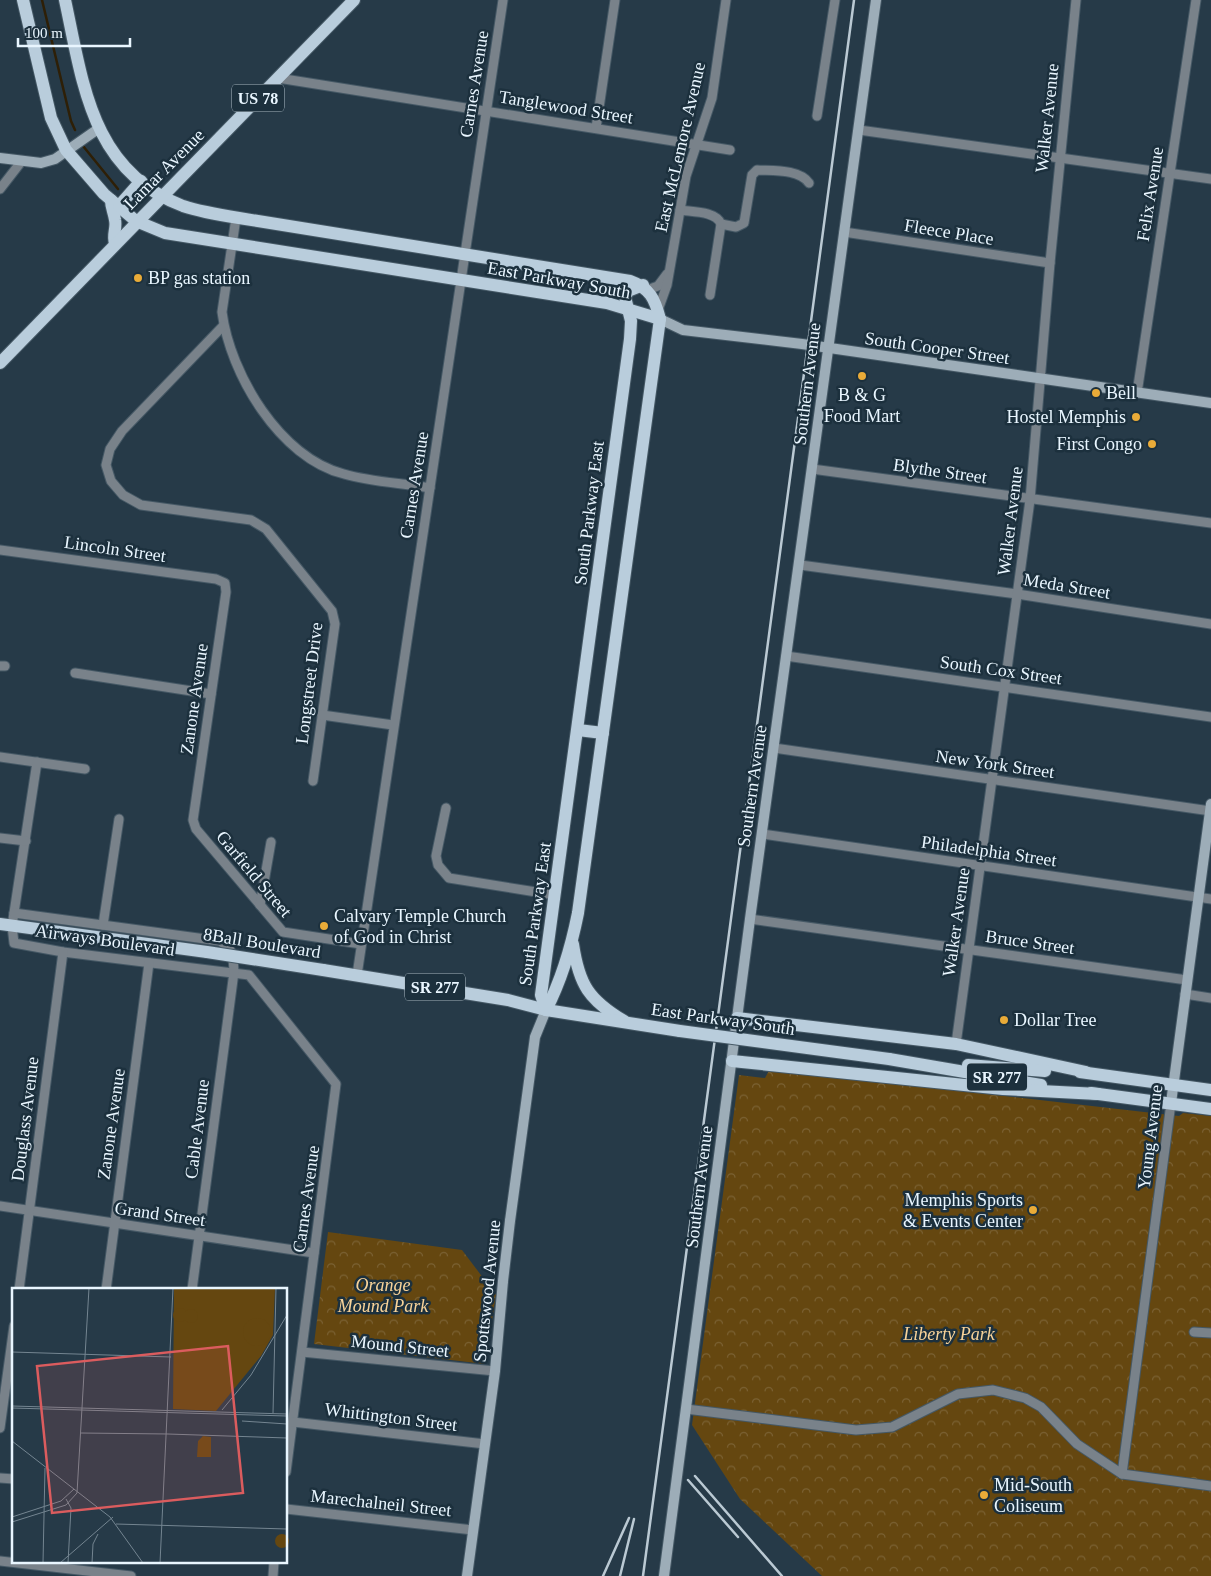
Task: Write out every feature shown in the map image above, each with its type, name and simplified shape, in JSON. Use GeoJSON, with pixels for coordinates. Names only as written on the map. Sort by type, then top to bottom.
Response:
{"type":"FeatureCollection","features":[{"type":"Feature","properties":{"kind":"main road"},"geometry":{"type":"LineString","coordinates":[[23,0],[51,118],[66,150],[92,183],[136,221]]}},
{"type":"Feature","properties":{"kind":"main road"},"geometry":{"type":"LineString","coordinates":[[65,0],[83,86],[98,129],[115,156],[141,181],[162,195]]}},
{"type":"Feature","properties":{"kind":"main road","name":"Lamar Avenue"},"geometry":{"type":"LineString","coordinates":[[0,363],[136,221],[354,0]]}},
{"type":"Feature","properties":{"kind":"main road","name":"Southern Avenue"},"geometry":{"type":"LineString","coordinates":[[664,1576],[750,919],[876,0]]}},
{"type":"Feature","properties":{"kind":"main road"},"geometry":{"type":"LineString","coordinates":[[0,158],[40,163],[55,159],[98,129]]}},
{"type":"Feature","properties":{"kind":"main road"},"geometry":{"type":"LineString","coordinates":[[115,244],[113,237],[116,221],[111,208],[141,181]]}},
{"type":"Feature","properties":{"kind":"main road","name":"East Parkway South"},"geometry":{"type":"LineString","coordinates":[[162,195],[195,210],[236,218],[630,280],[645,288],[659,314]]}},
{"type":"Feature","properties":{"kind":"main road","name":"East Parkway South"},"geometry":{"type":"LineString","coordinates":[[136,221],[165,233],[232,245],[607,303],[627,309],[659,314]]}},
{"type":"Feature","properties":{"kind":"main road","name":"South Parkway East"},"geometry":{"type":"LineString","coordinates":[[546,1010],[541,996],[630,339],[631,321],[625,298],[628,290],[645,288]]}},
{"type":"Feature","properties":{"kind":"main road","name":"South Cooper Street"},"geometry":{"type":"LineString","coordinates":[[659,314],[683,330],[827,348],[1211,403]]}},
{"type":"Feature","properties":{"kind":"main road","name":"South Parkway East"},"geometry":{"type":"LineString","coordinates":[[546,1010],[561,980],[573,940],[603,733],[659,314]]}},
{"type":"Feature","properties":{"kind":"main road"},"geometry":{"type":"LineString","coordinates":[[578,730],[603,733]]}},
{"type":"Feature","properties":{"kind":"main road","name":"Young Avenue"},"geometry":{"type":"LineString","coordinates":[[1171,1103],[1211,808]]}},
{"type":"Feature","properties":{"kind":"main road","name":"8Ball Boulevard"},"geometry":{"type":"LineString","coordinates":[[6,925],[357,974],[508,1000],[546,1010]]}},
{"type":"Feature","properties":{"kind":"main road"},"geometry":{"type":"LineString","coordinates":[[573,940],[580,978],[588,993],[598,1004],[628,1024]]}},
{"type":"Feature","properties":{"kind":"main road","name":"East Parkway South"},"geometry":{"type":"LineString","coordinates":[[546,1010],[628,1024],[892,1059],[1098,1094],[1211,1110]]}},
{"type":"Feature","properties":{"kind":"main road","name":"Spottswood Avenue"},"geometry":{"type":"LineString","coordinates":[[466,1576],[494,1371],[510,1221],[535,1037],[546,1010]]}},
{"type":"Feature","properties":{"kind":"main road"},"geometry":{"type":"LineString","coordinates":[[737,1018],[956,1044],[1086,1072]]}},
{"type":"Feature","properties":{"kind":"main road","name":"East Parkway South"},"geometry":{"type":"LineString","coordinates":[[892,1059],[1086,1072],[1211,1090]]}},
{"type":"Feature","properties":{"kind":"main road"},"geometry":{"type":"LineString","coordinates":[[732,1061],[1003,1089],[1098,1094]]}},
{"type":"Feature","properties":{"kind":"street","name":"Carnes Avenue"},"geometry":{"type":"LineString","coordinates":[[357,974],[503,0]]}},
{"type":"Feature","properties":{"kind":"street"},"geometry":{"type":"LineString","coordinates":[[596,128],[615,0]]}},
{"type":"Feature","properties":{"kind":"street","name":"East McLemore Avenue"},"geometry":{"type":"LineString","coordinates":[[659,314],[667,285],[686,176],[712,98],[726,0]]}},
{"type":"Feature","properties":{"kind":"street"},"geometry":{"type":"LineString","coordinates":[[817,116],[835,0]]}},
{"type":"Feature","properties":{"kind":"street","name":"Walker Avenue"},"geometry":{"type":"LineString","coordinates":[[956,1044],[1030,500],[1059,158],[1076,0]]}},
{"type":"Feature","properties":{"kind":"street","name":"Felix Avenue"},"geometry":{"type":"LineString","coordinates":[[1137,393],[1196,0]]}},
{"type":"Feature","properties":{"kind":"street","name":"Tanglewood Street"},"geometry":{"type":"LineString","coordinates":[[278,78],[730,150]]}},
{"type":"Feature","properties":{"kind":"street"},"geometry":{"type":"LineString","coordinates":[[859,130],[1170,174],[1211,178]]}},
{"type":"Feature","properties":{"kind":"street"},"geometry":{"type":"LineString","coordinates":[[0,189],[21,162]]}},
{"type":"Feature","properties":{"kind":"street"},"geometry":{"type":"LineString","coordinates":[[721,224],[736,227],[744,223],[752,175],[757,170],[797,174],[805,177],[809,183]]}},
{"type":"Feature","properties":{"kind":"street"},"geometry":{"type":"LineString","coordinates":[[680,210],[713,215],[721,224],[710,295]]}},
{"type":"Feature","properties":{"kind":"street"},"geometry":{"type":"LineString","coordinates":[[236,218],[222,312],[224,326],[244,382],[261,409],[286,440],[316,463],[343,474],[430,488]]}},
{"type":"Feature","properties":{"kind":"street","name":"Fleece Place"},"geometry":{"type":"LineString","coordinates":[[844,232],[1050,263]]}},
{"type":"Feature","properties":{"kind":"street"},"geometry":{"type":"LineString","coordinates":[[645,288],[658,286],[668,272]]}},
{"type":"Feature","properties":{"kind":"street","name":"Longstreet Drive"},"geometry":{"type":"LineString","coordinates":[[224,326],[122,431],[110,449],[106,465],[111,481],[123,495],[140,505],[251,520],[266,529],[332,612],[335,624],[312,781]]}},
{"type":"Feature","properties":{"kind":"street","name":"Blythe Street"},"geometry":{"type":"LineString","coordinates":[[812,469],[1211,523]]}},
{"type":"Feature","properties":{"kind":"street","name":"Lincoln Street"},"geometry":{"type":"LineString","coordinates":[[0,550],[216,579],[225,583]]}},
{"type":"Feature","properties":{"kind":"street","name":"Meda Street"},"geometry":{"type":"LineString","coordinates":[[800,565],[1017,594],[1211,624]]}},
{"type":"Feature","properties":{"kind":"street","name":"Zanone Avenue"},"geometry":{"type":"LineString","coordinates":[[193,820],[226,592],[225,583]]}},
{"type":"Feature","properties":{"kind":"street","name":"South Cox Street"},"geometry":{"type":"LineString","coordinates":[[786,656],[1211,717]]}},
{"type":"Feature","properties":{"kind":"street"},"geometry":{"type":"LineString","coordinates":[[75,673],[211,694]]}},
{"type":"Feature","properties":{"kind":"street"},"geometry":{"type":"LineString","coordinates":[[322,715],[393,725]]}},
{"type":"Feature","properties":{"kind":"street","name":"New York Street"},"geometry":{"type":"LineString","coordinates":[[774,748],[991,780],[1211,808]]}},
{"type":"Feature","properties":{"kind":"street"},"geometry":{"type":"LineString","coordinates":[[0,757],[86,769]]}},
{"type":"Feature","properties":{"kind":"street"},"geometry":{"type":"LineString","coordinates":[[6,925],[14,913],[38,762]]}},
{"type":"Feature","properties":{"kind":"street"},"geometry":{"type":"LineString","coordinates":[[446,808],[436,856],[438,865],[449,878],[555,895]]}},
{"type":"Feature","properties":{"kind":"street"},"geometry":{"type":"LineString","coordinates":[[103,925],[119,819]]}},
{"type":"Feature","properties":{"kind":"street","name":"Garfield Street"},"geometry":{"type":"LineString","coordinates":[[193,820],[196,829],[283,932],[361,944]]}},
{"type":"Feature","properties":{"kind":"street","name":"Philadelphia Street"},"geometry":{"type":"LineString","coordinates":[[762,834],[1211,899]]}},
{"type":"Feature","properties":{"kind":"street"},"geometry":{"type":"LineString","coordinates":[[0,838],[26,842]]}},
{"type":"Feature","properties":{"kind":"street"},"geometry":{"type":"LineString","coordinates":[[260,905],[271,842]]}},
{"type":"Feature","properties":{"kind":"street","name":"Airways Boulevard"},"geometry":{"type":"LineString","coordinates":[[6,925],[14,943],[63,952],[234,972],[233,951],[229,946],[220,941],[14,913]]}},
{"type":"Feature","properties":{"kind":"street","name":"Bruce Street"},"geometry":{"type":"LineString","coordinates":[[750,919],[1187,980]]}},
{"type":"Feature","properties":{"kind":"street","name":"Douglass Avenue"},"geometry":{"type":"LineString","coordinates":[[18,1288],[63,952]]}},
{"type":"Feature","properties":{"kind":"street","name":"Zanone Avenue"},"geometry":{"type":"LineString","coordinates":[[106,1288],[149,963]]}},
{"type":"Feature","properties":{"kind":"street","name":"Carnes Avenue"},"geometry":{"type":"LineString","coordinates":[[234,972],[249,976],[336,1084],[288,1458]]}},
{"type":"Feature","properties":{"kind":"street","name":"Cable Avenue"},"geometry":{"type":"LineString","coordinates":[[192,1288],[234,972]]}},
{"type":"Feature","properties":{"kind":"street"},"geometry":{"type":"LineString","coordinates":[[1185,994],[1211,998]]}},
{"type":"Feature","properties":{"kind":"street","name":"Young Avenue"},"geometry":{"type":"LineString","coordinates":[[1122,1474],[1171,1103]]}},
{"type":"Feature","properties":{"kind":"street","name":"Grand Street"},"geometry":{"type":"LineString","coordinates":[[0,1206],[314,1253]]}},
{"type":"Feature","properties":{"kind":"street"},"geometry":{"type":"LineString","coordinates":[[1194,1332],[1211,1333]]}},
{"type":"Feature","properties":{"kind":"street"},"geometry":{"type":"LineString","coordinates":[[0,1428],[12,1341]]}},
{"type":"Feature","properties":{"kind":"street","name":"Mound Street"},"geometry":{"type":"LineString","coordinates":[[302,1352],[494,1371]]}},
{"type":"Feature","properties":{"kind":"street"},"geometry":{"type":"LineString","coordinates":[[686,1410],[856,1430],[892,1426],[958,1394],[993,1390],[1025,1398],[1040,1407],[1077,1444],[1122,1474],[1211,1486]]}},
{"type":"Feature","properties":{"kind":"street","name":"Whittington Street"},"geometry":{"type":"LineString","coordinates":[[293,1422],[484,1444]]}},
{"type":"Feature","properties":{"kind":"street","name":"Marechalneil Street"},"geometry":{"type":"LineString","coordinates":[[288,1509],[473,1530]]}},
{"type":"Feature","properties":{"kind":"street"},"geometry":{"type":"LineString","coordinates":[[26,1564],[131,1576]]}},
{"type":"Feature","properties":{"kind":"green space","name":"Liberty Park"},"geometry":{"type":"Polygon","coordinates":[[[770,1069],[1179,1116],[1183,1113],[1211,1116],[1211,1576],[822,1576],[740,1499],[692,1425],[739,1075],[765,1078],[770,1069]]]}},
{"type":"Feature","properties":{"kind":"green space","name":"Orange Mound Park"},"geometry":{"type":"Polygon","coordinates":[[[328,1232],[462,1250],[496,1295],[485,1364],[314,1344],[328,1232]]]}},
{"type":"Feature","properties":{"kind":"waterway"},"geometry":{"type":"LineString","coordinates":[[42,0],[71,121],[75,130]]}},
{"type":"Feature","properties":{"kind":"waterway"},"geometry":{"type":"LineString","coordinates":[[83,146],[118,189]]}},
{"type":"Feature","properties":{"kind":"railway"},"geometry":{"type":"LineString","coordinates":[[643,1576],[854,0]]}},
{"type":"Feature","properties":{"kind":"railway"},"geometry":{"type":"LineString","coordinates":[[695,1476],[782,1576]]}},
{"type":"Feature","properties":{"kind":"railway"},"geometry":{"type":"LineString","coordinates":[[688,1480],[738,1537]]}},
{"type":"Feature","properties":{"kind":"railway"},"geometry":{"type":"LineString","coordinates":[[603,1576],[629,1518]]}},
{"type":"Feature","properties":{"kind":"railway"},"geometry":{"type":"LineString","coordinates":[[620,1576],[634,1519]]}},
{"type":"Feature","properties":{"kind":"place","name":"BP gas station"},"geometry":{"type":"Point","coordinates":[138,278]}},
{"type":"Feature","properties":{"kind":"place","name":"B & G Food Mart"},"geometry":{"type":"Point","coordinates":[862,376]}},
{"type":"Feature","properties":{"kind":"place","name":"Bell"},"geometry":{"type":"Point","coordinates":[1096,393]}},
{"type":"Feature","properties":{"kind":"place","name":"Hostel Memphis"},"geometry":{"type":"Point","coordinates":[1136,417]}},
{"type":"Feature","properties":{"kind":"place","name":"First Congo"},"geometry":{"type":"Point","coordinates":[1152,444]}},
{"type":"Feature","properties":{"kind":"place","name":"Calvary Temple Church of God in Christ"},"geometry":{"type":"Point","coordinates":[324,926]}},
{"type":"Feature","properties":{"kind":"place","name":"Dollar Tree"},"geometry":{"type":"Point","coordinates":[1004,1020]}},
{"type":"Feature","properties":{"kind":"place","name":"Memphis Sports & Events Center"},"geometry":{"type":"Point","coordinates":[1033,1210]}},
{"type":"Feature","properties":{"kind":"place","name":"Mid-South Coliseum"},"geometry":{"type":"Point","coordinates":[984,1495]}}]}
